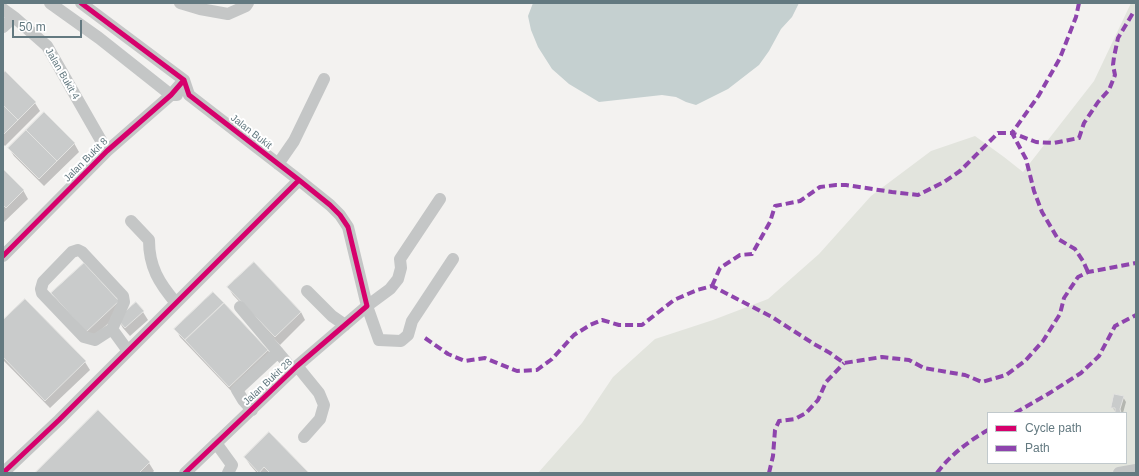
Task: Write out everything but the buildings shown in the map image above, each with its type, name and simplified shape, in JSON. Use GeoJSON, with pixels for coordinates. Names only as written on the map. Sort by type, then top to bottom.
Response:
{"type":"FeatureCollection","features":[{"type":"Feature","properties":{"kind":"street"},"geometry":{"type":"LineString","coordinates":[[50,3],[99,38],[171,95],[189,95],[184,80],[81,3]]}},
{"type":"Feature","properties":{"kind":"street"},"geometry":{"type":"LineString","coordinates":[[180,3],[200,9],[228,14],[246,6],[248,3]]}},
{"type":"Feature","properties":{"kind":"street","name":"Jalan Bukit 4"},"geometry":{"type":"LineString","coordinates":[[3,9],[47,46],[106,151]]}},
{"type":"Feature","properties":{"kind":"street"},"geometry":{"type":"LineString","coordinates":[[3,27],[14,17]]}},
{"type":"Feature","properties":{"kind":"street"},"geometry":{"type":"LineString","coordinates":[[278,164],[294,141],[324,79]]}},
{"type":"Feature","properties":{"kind":"street","name":"Jalan Bukit 8"},"geometry":{"type":"LineString","coordinates":[[3,256],[106,151],[171,95],[184,80]]}},
{"type":"Feature","properties":{"kind":"street","name":"Jalan Bukit"},"geometry":{"type":"LineString","coordinates":[[189,95],[299,180],[340,215],[348,227],[367,306],[379,340],[401,341],[408,335],[412,321],[453,259]]}},
{"type":"Feature","properties":{"kind":"street"},"geometry":{"type":"LineString","coordinates":[[3,473],[59,420],[299,180]]}},
{"type":"Feature","properties":{"kind":"street","name":"Jalan Bukit 28"},"geometry":{"type":"LineString","coordinates":[[185,473],[295,368],[367,306],[390,289],[398,279],[400,259],[440,198]]}},
{"type":"Feature","properties":{"kind":"street"},"geometry":{"type":"LineString","coordinates":[[131,221],[149,240],[149,252],[153,269],[176,304]]}},
{"type":"Feature","properties":{"kind":"street"},"geometry":{"type":"LineString","coordinates":[[78,250],[82,252],[123,296],[124,302],[112,329],[95,340],[84,337],[42,293],[40,289],[42,282],[72,252],[78,250]]}},
{"type":"Feature","properties":{"kind":"street"},"geometry":{"type":"LineString","coordinates":[[307,291],[332,316],[345,325]]}},
{"type":"Feature","properties":{"kind":"street"},"geometry":{"type":"LineString","coordinates":[[240,307],[278,352],[319,393],[324,405],[320,420],[304,437]]}},
{"type":"Feature","properties":{"kind":"street"},"geometry":{"type":"LineString","coordinates":[[112,329],[128,351]]}},
{"type":"Feature","properties":{"kind":"street"},"geometry":{"type":"LineString","coordinates":[[252,410],[237,390],[278,352]]}},
{"type":"Feature","properties":{"kind":"street"},"geometry":{"type":"LineString","coordinates":[[216,443],[232,465],[228,473]]}},
{"type":"Feature","properties":{"kind":"street"},"geometry":{"type":"LineString","coordinates":[[1119,473],[1136,470]]}},
{"type":"Feature","properties":{"kind":"shaded area"},"geometry":{"type":"Polygon","coordinates":[[[533,3],[799,3],[792,17],[781,29],[769,51],[759,65],[728,89],[696,105],[676,97],[662,95],[599,102],[569,84],[552,69],[538,47],[531,30],[528,16],[533,3]]]}},
{"type":"Feature","properties":{"kind":"shaded area"},"geometry":{"type":"Polygon","coordinates":[[[1131,3],[1136,3],[1136,473],[538,473],[582,423],[613,377],[655,339],[713,320],[768,299],[819,254],[871,196],[931,151],[975,136],[1023,172],[1094,81],[1131,3]]]}},
{"type":"Feature","properties":{"kind":"marked path"},"geometry":{"type":"LineString","coordinates":[[1079,3],[1076,17],[1060,58],[1039,95],[1012,133],[1036,142],[1054,143],[1079,138],[1084,123],[1098,102],[1109,90],[1115,75],[1113,65],[1118,38],[1133,13],[1136,12]]}},
{"type":"Feature","properties":{"kind":"marked path"},"geometry":{"type":"LineString","coordinates":[[712,286],[720,268],[740,255],[752,254],[770,222],[775,206],[800,201],[820,187],[836,185],[846,185],[918,195],[944,182],[960,171],[998,133],[1012,133],[1026,159],[1034,191],[1042,212],[1058,239],[1075,249],[1088,272]]}},
{"type":"Feature","properties":{"kind":"marked path"},"geometry":{"type":"LineString","coordinates":[[425,338],[448,354],[465,361],[485,358],[517,371],[537,370],[552,359],[574,335],[590,325],[602,320],[619,325],[642,325],[674,300],[697,290],[712,286],[772,317],[844,363],[882,357],[909,360],[924,368],[965,375],[982,382],[1006,375],[1025,361],[1043,341],[1060,314],[1064,298],[1078,277],[1088,272],[1136,263]]}},
{"type":"Feature","properties":{"kind":"marked path"},"geometry":{"type":"LineString","coordinates":[[1017,412],[1081,373],[1099,356],[1115,326],[1136,315]]}},
{"type":"Feature","properties":{"kind":"marked path"},"geometry":{"type":"LineString","coordinates":[[769,473],[773,456],[775,430],[779,421],[795,419],[806,413],[818,400],[826,382],[844,363]]}},
{"type":"Feature","properties":{"kind":"marked path"},"geometry":{"type":"LineString","coordinates":[[937,473],[942,466],[960,449],[987,431]]}},
{"type":"Feature","properties":{"kind":"cycle path"},"geometry":{"type":"LineString","coordinates":[[81,3],[184,80],[189,95],[299,180],[340,215],[348,227],[367,306],[297,366],[185,473]]}},
{"type":"Feature","properties":{"kind":"cycle path"},"geometry":{"type":"LineString","coordinates":[[3,256],[107,151],[171,95],[184,80]]}},
{"type":"Feature","properties":{"kind":"cycle path"},"geometry":{"type":"LineString","coordinates":[[3,473],[59,420],[299,180]]}}]}
